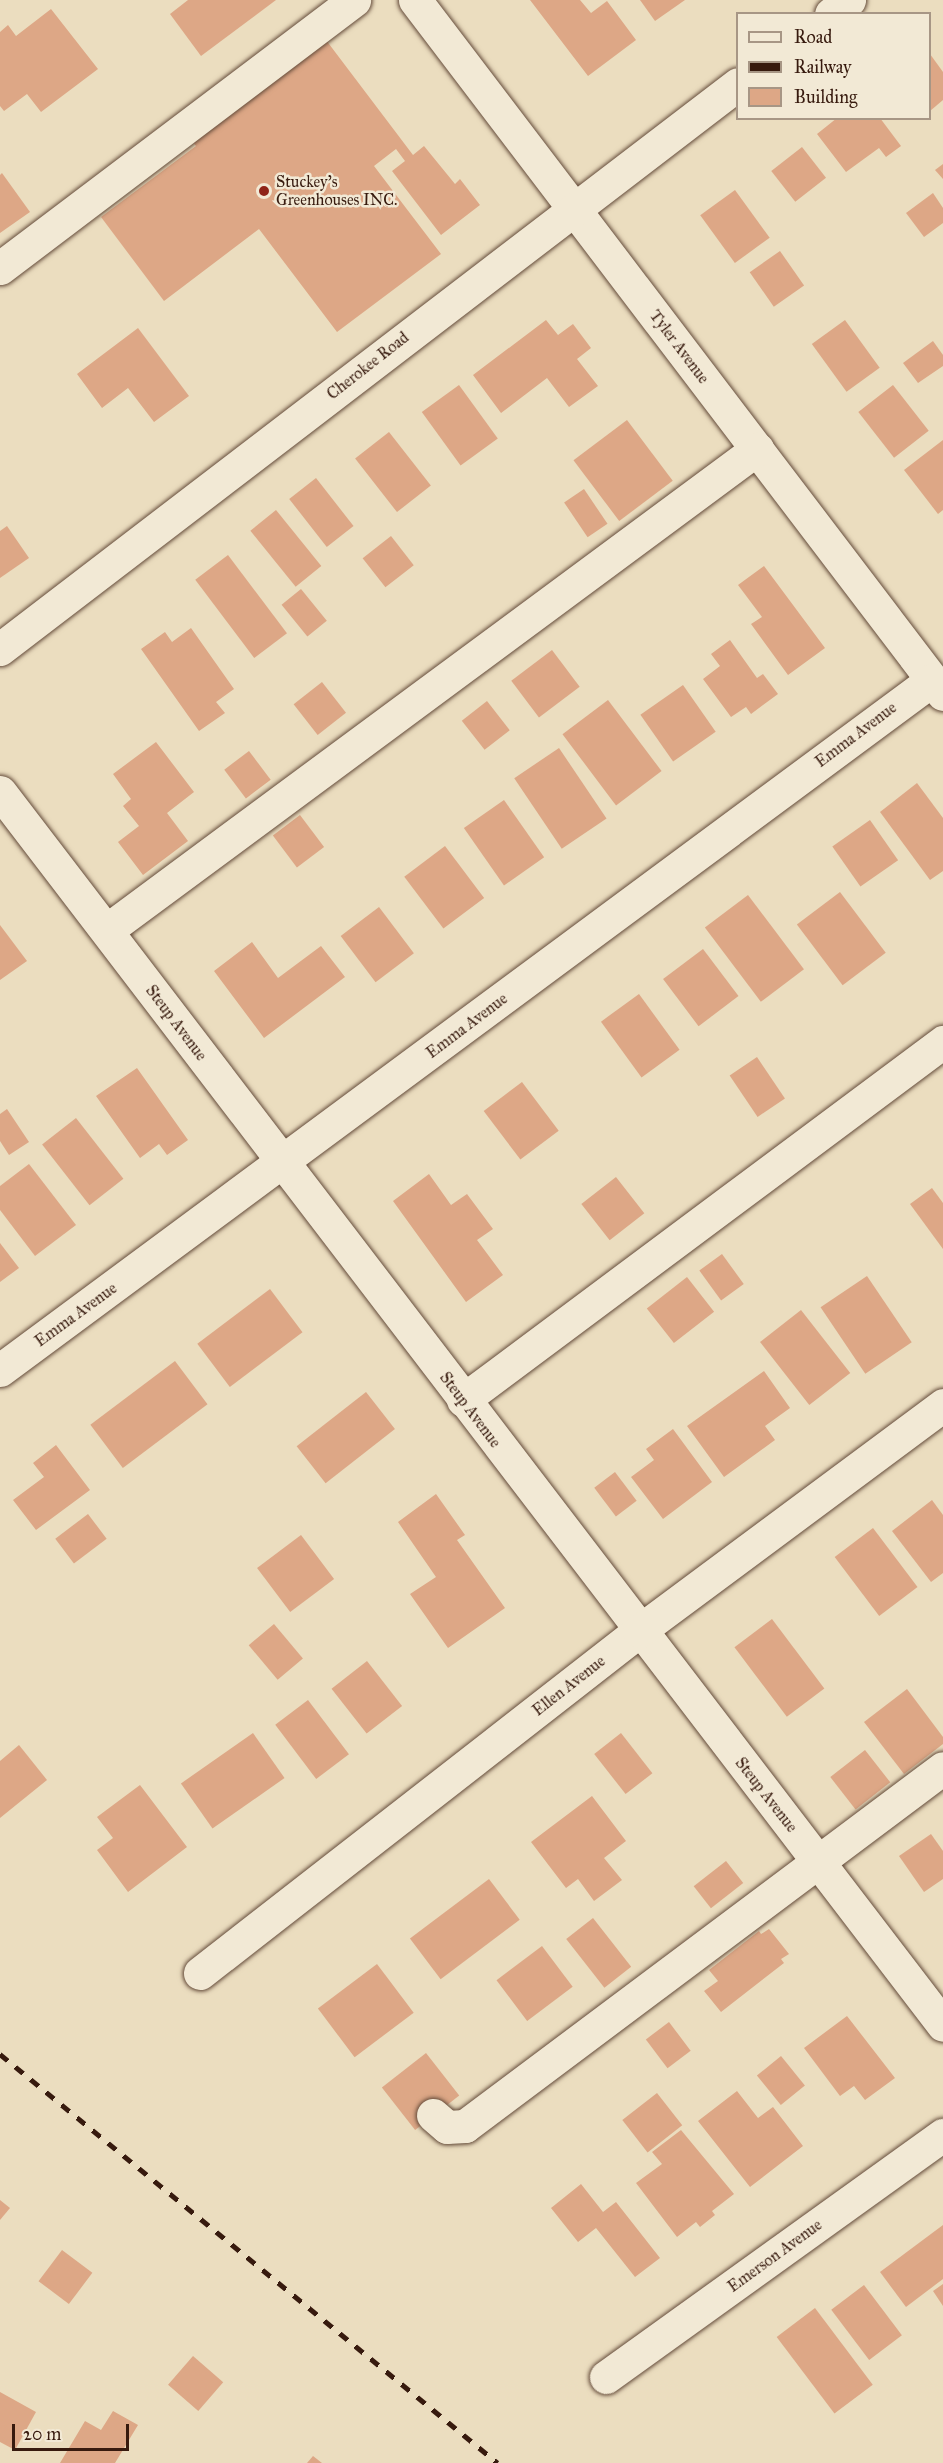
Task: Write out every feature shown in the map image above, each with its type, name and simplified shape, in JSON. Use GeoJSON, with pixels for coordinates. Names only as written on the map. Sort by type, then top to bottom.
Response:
{"type":"FeatureCollection","features":[{"type":"Feature","properties":{"kind":"street"},"geometry":{"type":"LineString","coordinates":[[0,268],[354,0]]}},
{"type":"Feature","properties":{"kind":"street","name":"Tyler Avenue"},"geometry":{"type":"LineString","coordinates":[[415,0],[938,687]]}},
{"type":"Feature","properties":{"kind":"street"},"geometry":{"type":"LineString","coordinates":[[834,12],[849,0]]}},
{"type":"Feature","properties":{"kind":"street","name":"Cherokee Road"},"geometry":{"type":"LineString","coordinates":[[0,649],[573,208],[736,86]]}},
{"type":"Feature","properties":{"kind":"street"},"geometry":{"type":"LineString","coordinates":[[107,930],[757,449]]}},
{"type":"Feature","properties":{"kind":"street","name":"Emma Avenue"},"geometry":{"type":"LineString","coordinates":[[0,1370],[938,687]]}},
{"type":"Feature","properties":{"kind":"street","name":"Steup Avenue"},"geometry":{"type":"LineString","coordinates":[[0,792],[639,1631],[943,2025]]}},
{"type":"Feature","properties":{"kind":"street"},"geometry":{"type":"LineString","coordinates":[[463,1400],[943,1042]]}},
{"type":"Feature","properties":{"kind":"street","name":"Ellen Avenue"},"geometry":{"type":"LineString","coordinates":[[200,1973],[639,1631],[943,1405]]}},
{"type":"Feature","properties":{"kind":"street"},"geometry":{"type":"LineString","coordinates":[[433,2115],[447,2127],[465,2126],[943,1768]]}},
{"type":"Feature","properties":{"kind":"street","name":"Emerson Avenue"},"geometry":{"type":"LineString","coordinates":[[606,2376],[943,2135]]}},
{"type":"Feature","properties":{"kind":"building"},"geometry":{"type":"Polygon","coordinates":[[[188,0],[276,0],[201,56],[170,14],[188,0]]]}},
{"type":"Feature","properties":{"kind":"building"},"geometry":{"type":"Polygon","coordinates":[[[530,0],[580,0],[591,13],[607,1],[636,40],[588,76],[530,0]]]}},
{"type":"Feature","properties":{"kind":"building"},"geometry":{"type":"Polygon","coordinates":[[[640,0],[685,0],[655,21],[640,0]]]}},
{"type":"Feature","properties":{"kind":"building"},"geometry":{"type":"Polygon","coordinates":[[[51,9],[98,69],[41,112],[27,94],[4,111],[0,106],[0,32],[8,25],[16,36],[51,9]]]}},
{"type":"Feature","properties":{"kind":"building","name":"Stuckey's Greenhouses INC."},"geometry":{"type":"Polygon","coordinates":[[[326,40],[413,155],[424,146],[455,184],[460,179],[480,205],[441,235],[392,171],[405,161],[396,149],[374,166],[441,254],[337,332],[259,229],[164,301],[101,217],[196,146],[189,137],[326,40]]]}},
{"type":"Feature","properties":{"kind":"building"},"geometry":{"type":"Polygon","coordinates":[[[931,55],[943,72],[943,100],[931,110],[931,55]]]}},
{"type":"Feature","properties":{"kind":"building"},"geometry":{"type":"Polygon","coordinates":[[[834,120],[882,120],[901,146],[886,157],[879,148],[846,172],[817,134],[834,120]]]}},
{"type":"Feature","properties":{"kind":"building"},"geometry":{"type":"Polygon","coordinates":[[[802,147],[826,178],[795,202],[771,171],[802,147]]]}},
{"type":"Feature","properties":{"kind":"building"},"geometry":{"type":"Polygon","coordinates":[[[943,164],[943,179],[935,170],[943,164]]]}},
{"type":"Feature","properties":{"kind":"building"},"geometry":{"type":"Polygon","coordinates":[[[2,173],[30,212],[0,233],[0,175],[2,173]]]}},
{"type":"Feature","properties":{"kind":"building"},"geometry":{"type":"Polygon","coordinates":[[[735,190],[770,238],[735,263],[700,215],[735,190]]]}},
{"type":"Feature","properties":{"kind":"building"},"geometry":{"type":"Polygon","coordinates":[[[933,193],[943,208],[943,223],[924,237],[906,213],[933,193]]]}},
{"type":"Feature","properties":{"kind":"building"},"geometry":{"type":"Polygon","coordinates":[[[780,251],[804,285],[774,307],[750,272],[780,251]]]}},
{"type":"Feature","properties":{"kind":"building"},"geometry":{"type":"Polygon","coordinates":[[[546,320],[558,335],[573,324],[591,348],[577,359],[598,386],[569,407],[547,378],[501,413],[473,375],[546,320]]]}},
{"type":"Feature","properties":{"kind":"building"},"geometry":{"type":"Polygon","coordinates":[[[845,320],[880,368],[847,392],[812,344],[845,320]]]}},
{"type":"Feature","properties":{"kind":"building"},"geometry":{"type":"Polygon","coordinates":[[[138,328],[189,396],[154,422],[128,388],[102,408],[77,374],[138,328]]]}},
{"type":"Feature","properties":{"kind":"building"},"geometry":{"type":"Polygon","coordinates":[[[933,341],[943,355],[943,366],[918,383],[903,363],[933,341]]]}},
{"type":"Feature","properties":{"kind":"building"},"geometry":{"type":"Polygon","coordinates":[[[459,385],[498,438],[461,465],[422,412],[459,385]]]}},
{"type":"Feature","properties":{"kind":"building"},"geometry":{"type":"Polygon","coordinates":[[[893,385],[929,431],[894,458],[858,412],[893,385]]]}},
{"type":"Feature","properties":{"kind":"building"},"geometry":{"type":"Polygon","coordinates":[[[627,420],[673,481],[619,521],[573,460],[627,420]]]}},
{"type":"Feature","properties":{"kind":"building"},"geometry":{"type":"Polygon","coordinates":[[[389,432],[431,486],[397,512],[355,458],[389,432]]]}},
{"type":"Feature","properties":{"kind":"building"},"geometry":{"type":"Polygon","coordinates":[[[943,440],[943,510],[938,514],[904,470],[943,440]]]}},
{"type":"Feature","properties":{"kind":"building"},"geometry":{"type":"Polygon","coordinates":[[[316,478],[354,526],[327,547],[289,499],[316,478]]]}},
{"type":"Feature","properties":{"kind":"building"},"geometry":{"type":"Polygon","coordinates":[[[584,489],[607,524],[588,537],[564,502],[584,489]]]}},
{"type":"Feature","properties":{"kind":"building"},"geometry":{"type":"Polygon","coordinates":[[[276,510],[321,566],[296,587],[250,531],[276,510]]]}},
{"type":"Feature","properties":{"kind":"building"},"geometry":{"type":"Polygon","coordinates":[[[7,526],[29,558],[0,578],[0,531],[7,526]]]}},
{"type":"Feature","properties":{"kind":"building"},"geometry":{"type":"Polygon","coordinates":[[[391,536],[414,565],[385,587],[363,558],[391,536]]]}},
{"type":"Feature","properties":{"kind":"building"},"geometry":{"type":"Polygon","coordinates":[[[228,555],[287,633],[254,658],[195,580],[228,555]]]}},
{"type":"Feature","properties":{"kind":"building"},"geometry":{"type":"Polygon","coordinates":[[[764,566],[825,648],[788,675],[751,624],[762,617],[738,585],[764,566]]]}},
{"type":"Feature","properties":{"kind":"building"},"geometry":{"type":"Polygon","coordinates":[[[301,589],[327,621],[307,637],[282,605],[301,589]]]}},
{"type":"Feature","properties":{"kind":"building"},"geometry":{"type":"Polygon","coordinates":[[[191,628],[234,689],[216,702],[225,713],[199,731],[141,649],[165,632],[172,642],[191,628]]]}},
{"type":"Feature","properties":{"kind":"building"},"geometry":{"type":"Polygon","coordinates":[[[730,640],[757,678],[763,674],[778,694],[751,714],[746,707],[731,717],[703,679],[720,666],[711,654],[730,640]]]}},
{"type":"Feature","properties":{"kind":"building"},"geometry":{"type":"Polygon","coordinates":[[[552,650],[580,687],[539,717],[511,681],[552,650]]]}},
{"type":"Feature","properties":{"kind":"building"},"geometry":{"type":"Polygon","coordinates":[[[322,682],[346,713],[318,735],[294,704],[322,682]]]}},
{"type":"Feature","properties":{"kind":"building"},"geometry":{"type":"Polygon","coordinates":[[[683,685],[716,732],[673,762],[640,715],[683,685]]]}},
{"type":"Feature","properties":{"kind":"building"},"geometry":{"type":"Polygon","coordinates":[[[608,700],[662,771],[616,805],[562,734],[608,700]]]}},
{"type":"Feature","properties":{"kind":"building"},"geometry":{"type":"Polygon","coordinates":[[[487,701],[510,730],[485,750],[462,721],[487,701]]]}},
{"type":"Feature","properties":{"kind":"building"},"geometry":{"type":"Polygon","coordinates":[[[156,742],[194,792],[167,813],[188,841],[143,875],[118,842],[139,826],[123,806],[131,799],[113,774],[156,742]]]}},
{"type":"Feature","properties":{"kind":"building"},"geometry":{"type":"Polygon","coordinates":[[[559,748],[607,818],[562,849],[514,778],[559,748]]]}},
{"type":"Feature","properties":{"kind":"building"},"geometry":{"type":"Polygon","coordinates":[[[249,751],[271,780],[246,798],[224,770],[249,751]]]}},
{"type":"Feature","properties":{"kind":"building"},"geometry":{"type":"Polygon","coordinates":[[[917,783],[943,818],[943,871],[930,880],[880,812],[917,783]]]}},
{"type":"Feature","properties":{"kind":"building"},"geometry":{"type":"Polygon","coordinates":[[[504,800],[544,857],[504,885],[464,828],[504,800]]]}},
{"type":"Feature","properties":{"kind":"building"},"geometry":{"type":"Polygon","coordinates":[[[300,815],[324,847],[297,867],[273,835],[300,815]]]}},
{"type":"Feature","properties":{"kind":"building"},"geometry":{"type":"Polygon","coordinates":[[[870,820],[898,860],[860,887],[832,846],[870,820]]]}},
{"type":"Feature","properties":{"kind":"building"},"geometry":{"type":"Polygon","coordinates":[[[445,846],[484,898],[443,929],[404,877],[445,846]]]}},
{"type":"Feature","properties":{"kind":"building"},"geometry":{"type":"Polygon","coordinates":[[[840,892],[886,953],[843,985],[797,924],[840,892]]]}},
{"type":"Feature","properties":{"kind":"building"},"geometry":{"type":"Polygon","coordinates":[[[748,895],[804,969],[761,1002],[705,927],[748,895]]]}},
{"type":"Feature","properties":{"kind":"building"},"geometry":{"type":"Polygon","coordinates":[[[379,907],[414,953],[376,982],[341,936],[379,907]]]}},
{"type":"Feature","properties":{"kind":"building"},"geometry":{"type":"Polygon","coordinates":[[[0,925],[27,961],[0,980],[0,925]]]}},
{"type":"Feature","properties":{"kind":"building"},"geometry":{"type":"Polygon","coordinates":[[[252,942],[278,978],[321,946],[345,977],[264,1038],[214,971],[252,942]]]}},
{"type":"Feature","properties":{"kind":"building"},"geometry":{"type":"Polygon","coordinates":[[[703,949],[739,996],[699,1026],[663,979],[703,949]]]}},
{"type":"Feature","properties":{"kind":"building"},"geometry":{"type":"Polygon","coordinates":[[[639,994],[680,1050],[642,1077],[601,1022],[639,994]]]}},
{"type":"Feature","properties":{"kind":"building"},"geometry":{"type":"Polygon","coordinates":[[[757,1057],[785,1098],[758,1117],[730,1075],[757,1057]]]}},
{"type":"Feature","properties":{"kind":"building"},"geometry":{"type":"Polygon","coordinates":[[[137,1068],[188,1140],[167,1155],[159,1144],[140,1158],[96,1096],[137,1068]]]}},
{"type":"Feature","properties":{"kind":"building"},"geometry":{"type":"Polygon","coordinates":[[[522,1082],[559,1131],[520,1160],[484,1111],[522,1082]]]}},
{"type":"Feature","properties":{"kind":"building"},"geometry":{"type":"Polygon","coordinates":[[[7,1109],[29,1142],[9,1155],[0,1141],[0,1114],[7,1109]]]}},
{"type":"Feature","properties":{"kind":"building"},"geometry":{"type":"Polygon","coordinates":[[[76,1118],[123,1179],[90,1205],[42,1144],[76,1118]]]}},
{"type":"Feature","properties":{"kind":"building"},"geometry":{"type":"Polygon","coordinates":[[[29,1164],[76,1225],[35,1256],[0,1210],[0,1186],[29,1164]]]}},
{"type":"Feature","properties":{"kind":"building"},"geometry":{"type":"Polygon","coordinates":[[[429,1174],[451,1205],[467,1194],[493,1229],[477,1240],[503,1275],[466,1302],[393,1201],[429,1174]]]}},
{"type":"Feature","properties":{"kind":"building"},"geometry":{"type":"Polygon","coordinates":[[[616,1177],[644,1213],[610,1240],[581,1204],[616,1177]]]}},
{"type":"Feature","properties":{"kind":"building"},"geometry":{"type":"Polygon","coordinates":[[[932,1188],[943,1203],[943,1249],[910,1204],[932,1188]]]}},
{"type":"Feature","properties":{"kind":"building"},"geometry":{"type":"Polygon","coordinates":[[[0,1243],[19,1268],[0,1282],[0,1243]]]}},
{"type":"Feature","properties":{"kind":"building"},"geometry":{"type":"Polygon","coordinates":[[[722,1254],[744,1284],[721,1300],[699,1270],[722,1254]]]}},
{"type":"Feature","properties":{"kind":"building"},"geometry":{"type":"Polygon","coordinates":[[[867,1276],[912,1342],[865,1374],[821,1307],[867,1276]]]}},
{"type":"Feature","properties":{"kind":"building"},"geometry":{"type":"Polygon","coordinates":[[[687,1277],[714,1312],[674,1343],[647,1308],[687,1277]]]}},
{"type":"Feature","properties":{"kind":"building"},"geometry":{"type":"Polygon","coordinates":[[[270,1289],[302,1332],[230,1387],[197,1344],[270,1289]]]}},
{"type":"Feature","properties":{"kind":"building"},"geometry":{"type":"Polygon","coordinates":[[[801,1310],[850,1373],[809,1405],[760,1342],[801,1310]]]}},
{"type":"Feature","properties":{"kind":"building"},"geometry":{"type":"Polygon","coordinates":[[[175,1361],[207,1404],[123,1468],[90,1425],[175,1361]]]}},
{"type":"Feature","properties":{"kind":"building"},"geometry":{"type":"Polygon","coordinates":[[[764,1371],[790,1408],[765,1426],[775,1440],[724,1477],[687,1426],[764,1371]]]}},
{"type":"Feature","properties":{"kind":"building"},"geometry":{"type":"Polygon","coordinates":[[[366,1392],[395,1429],[326,1483],[297,1446],[366,1392]]]}},
{"type":"Feature","properties":{"kind":"building"},"geometry":{"type":"Polygon","coordinates":[[[673,1429],[712,1482],[663,1519],[631,1477],[654,1460],[646,1449],[673,1429]]]}},
{"type":"Feature","properties":{"kind":"building"},"geometry":{"type":"Polygon","coordinates":[[[56,1445],[90,1490],[36,1530],[13,1500],[44,1477],[33,1463],[56,1445]]]}},
{"type":"Feature","properties":{"kind":"building"},"geometry":{"type":"Polygon","coordinates":[[[615,1472],[637,1501],[616,1516],[594,1488],[615,1472]]]}},
{"type":"Feature","properties":{"kind":"building"},"geometry":{"type":"Polygon","coordinates":[[[436,1494],[465,1535],[457,1540],[505,1608],[448,1648],[410,1594],[436,1577],[398,1522],[436,1494]]]}},
{"type":"Feature","properties":{"kind":"building"},"geometry":{"type":"Polygon","coordinates":[[[932,1500],[943,1515],[943,1573],[931,1582],[892,1531],[932,1500]]]}},
{"type":"Feature","properties":{"kind":"building"},"geometry":{"type":"Polygon","coordinates":[[[88,1514],[107,1539],[74,1563],[55,1539],[88,1514]]]}},
{"type":"Feature","properties":{"kind":"building"},"geometry":{"type":"Polygon","coordinates":[[[873,1528],[918,1587],[879,1616],[835,1557],[873,1528]]]}},
{"type":"Feature","properties":{"kind":"building"},"geometry":{"type":"Polygon","coordinates":[[[301,1535],[334,1579],[290,1612],[257,1568],[301,1535]]]}},
{"type":"Feature","properties":{"kind":"building"},"geometry":{"type":"Polygon","coordinates":[[[772,1619],[824,1688],[787,1717],[734,1647],[772,1619]]]}},
{"type":"Feature","properties":{"kind":"building"},"geometry":{"type":"Polygon","coordinates":[[[274,1624],[303,1658],[278,1680],[249,1645],[274,1624]]]}},
{"type":"Feature","properties":{"kind":"building"},"geometry":{"type":"Polygon","coordinates":[[[367,1661],[402,1706],[367,1734],[332,1689],[367,1661]]]}},
{"type":"Feature","properties":{"kind":"building"},"geometry":{"type":"Polygon","coordinates":[[[907,1689],[943,1737],[943,1744],[904,1774],[864,1722],[907,1689]]]}},
{"type":"Feature","properties":{"kind":"building"},"geometry":{"type":"Polygon","coordinates":[[[308,1700],[349,1754],[316,1779],[275,1725],[308,1700]]]}},
{"type":"Feature","properties":{"kind":"building"},"geometry":{"type":"Polygon","coordinates":[[[253,1733],[285,1778],[212,1829],[181,1783],[253,1733]]]}},
{"type":"Feature","properties":{"kind":"building"},"geometry":{"type":"Polygon","coordinates":[[[621,1733],[652,1773],[626,1794],[594,1754],[621,1733]]]}},
{"type":"Feature","properties":{"kind":"building"},"geometry":{"type":"Polygon","coordinates":[[[19,1745],[47,1780],[0,1818],[0,1761],[19,1745]]]}},
{"type":"Feature","properties":{"kind":"building"},"geometry":{"type":"Polygon","coordinates":[[[865,1750],[890,1782],[856,1809],[830,1777],[865,1750]]]}},
{"type":"Feature","properties":{"kind":"building"},"geometry":{"type":"Polygon","coordinates":[[[140,1785],[187,1847],[128,1892],[97,1850],[113,1838],[97,1817],[140,1785]]]}},
{"type":"Feature","properties":{"kind":"building"},"geometry":{"type":"Polygon","coordinates":[[[592,1796],[626,1841],[604,1858],[622,1880],[594,1901],[578,1879],[566,1888],[531,1842],[592,1796]]]}},
{"type":"Feature","properties":{"kind":"building"},"geometry":{"type":"Polygon","coordinates":[[[931,1834],[943,1851],[943,1879],[924,1892],[899,1856],[931,1834]]]}},
{"type":"Feature","properties":{"kind":"building"},"geometry":{"type":"Polygon","coordinates":[[[726,1861],[743,1883],[711,1908],[694,1886],[726,1861]]]}},
{"type":"Feature","properties":{"kind":"building"},"geometry":{"type":"Polygon","coordinates":[[[489,1879],[520,1920],[441,1979],[410,1939],[489,1879]]]}},
{"type":"Feature","properties":{"kind":"building"},"geometry":{"type":"Polygon","coordinates":[[[593,1918],[631,1967],[604,1988],[566,1939],[593,1918]]]}},
{"type":"Feature","properties":{"kind":"building"},"geometry":{"type":"Polygon","coordinates":[[[769,1929],[789,1954],[781,1959],[784,1963],[721,2012],[704,1991],[718,1981],[709,1970],[759,1931],[761,1934],[769,1929]]]}},
{"type":"Feature","properties":{"kind":"building"},"geometry":{"type":"Polygon","coordinates":[[[542,1946],[573,1987],[527,2021],[496,1980],[542,1946]]]}},
{"type":"Feature","properties":{"kind":"building"},"geometry":{"type":"Polygon","coordinates":[[[377,1964],[414,2013],[355,2057],[318,2009],[377,1964]]]}},
{"type":"Feature","properties":{"kind":"building"},"geometry":{"type":"Polygon","coordinates":[[[847,2016],[895,2078],[865,2100],[854,2086],[840,2096],[804,2048],[847,2016]]]}},
{"type":"Feature","properties":{"kind":"building"},"geometry":{"type":"Polygon","coordinates":[[[669,2022],[691,2051],[668,2068],[646,2039],[669,2022]]]}},
{"type":"Feature","properties":{"kind":"building"},"geometry":{"type":"Polygon","coordinates":[[[426,2053],[459,2096],[415,2130],[382,2087],[426,2053]]]}},
{"type":"Feature","properties":{"kind":"building"},"geometry":{"type":"Polygon","coordinates":[[[781,2056],[805,2086],[781,2105],[757,2076],[781,2056]]]}},
{"type":"Feature","properties":{"kind":"building"},"geometry":{"type":"Polygon","coordinates":[[[737,2091],[758,2118],[773,2107],[803,2146],[750,2187],[698,2121],[737,2091]]]}},
{"type":"Feature","properties":{"kind":"building"},"geometry":{"type":"Polygon","coordinates":[[[657,2093],[682,2125],[648,2152],[622,2120],[657,2093]]]}},
{"type":"Feature","properties":{"kind":"building"},"geometry":{"type":"Polygon","coordinates":[[[681,2130],[734,2194],[712,2211],[715,2215],[700,2227],[696,2222],[677,2237],[636,2183],[662,2164],[652,2152],[681,2130]]]}},
{"type":"Feature","properties":{"kind":"building"},"geometry":{"type":"Polygon","coordinates":[[[581,2184],[603,2212],[616,2202],[660,2258],[635,2277],[596,2228],[578,2242],[551,2208],[581,2184]]]}},
{"type":"Feature","properties":{"kind":"building"},"geometry":{"type":"Polygon","coordinates":[[[0,2200],[10,2208],[0,2220],[0,2200]]]}},
{"type":"Feature","properties":{"kind":"building"},"geometry":{"type":"Polygon","coordinates":[[[943,2225],[943,2279],[906,2307],[880,2272],[943,2225]]]}},
{"type":"Feature","properties":{"kind":"building"},"geometry":{"type":"Polygon","coordinates":[[[62,2250],[92,2273],[69,2304],[39,2281],[62,2250]]]}},
{"type":"Feature","properties":{"kind":"building"},"geometry":{"type":"Polygon","coordinates":[[[943,2284],[943,2306],[933,2291],[943,2284]]]}},
{"type":"Feature","properties":{"kind":"building"},"geometry":{"type":"Polygon","coordinates":[[[864,2285],[902,2335],[869,2360],[831,2310],[864,2285]]]}},
{"type":"Feature","properties":{"kind":"building"},"geometry":{"type":"Polygon","coordinates":[[[815,2308],[873,2385],[834,2414],[777,2337],[815,2308]]]}},
{"type":"Feature","properties":{"kind":"building"},"geometry":{"type":"Polygon","coordinates":[[[193,2356],[223,2382],[198,2411],[168,2385],[193,2356]]]}},
{"type":"Feature","properties":{"kind":"building"},"geometry":{"type":"Polygon","coordinates":[[[0,2392],[36,2412],[15,2450],[0,2442],[0,2392]]]}},
{"type":"Feature","properties":{"kind":"building"},"geometry":{"type":"Polygon","coordinates":[[[113,2411],[138,2425],[115,2463],[60,2463],[85,2421],[101,2430],[113,2411]]]}},
{"type":"Feature","properties":{"kind":"building"},"geometry":{"type":"Polygon","coordinates":[[[313,2456],[322,2463],[307,2463],[313,2456]]]}},
{"type":"Feature","properties":{"kind":"railway"},"geometry":{"type":"LineString","coordinates":[[0,2054],[498,2463]]}},
{"type":"Feature","properties":{"kind":"place","name":"Stuckey's Greenhouses INC."},"geometry":{"type":"Point","coordinates":[264,191]}}]}
